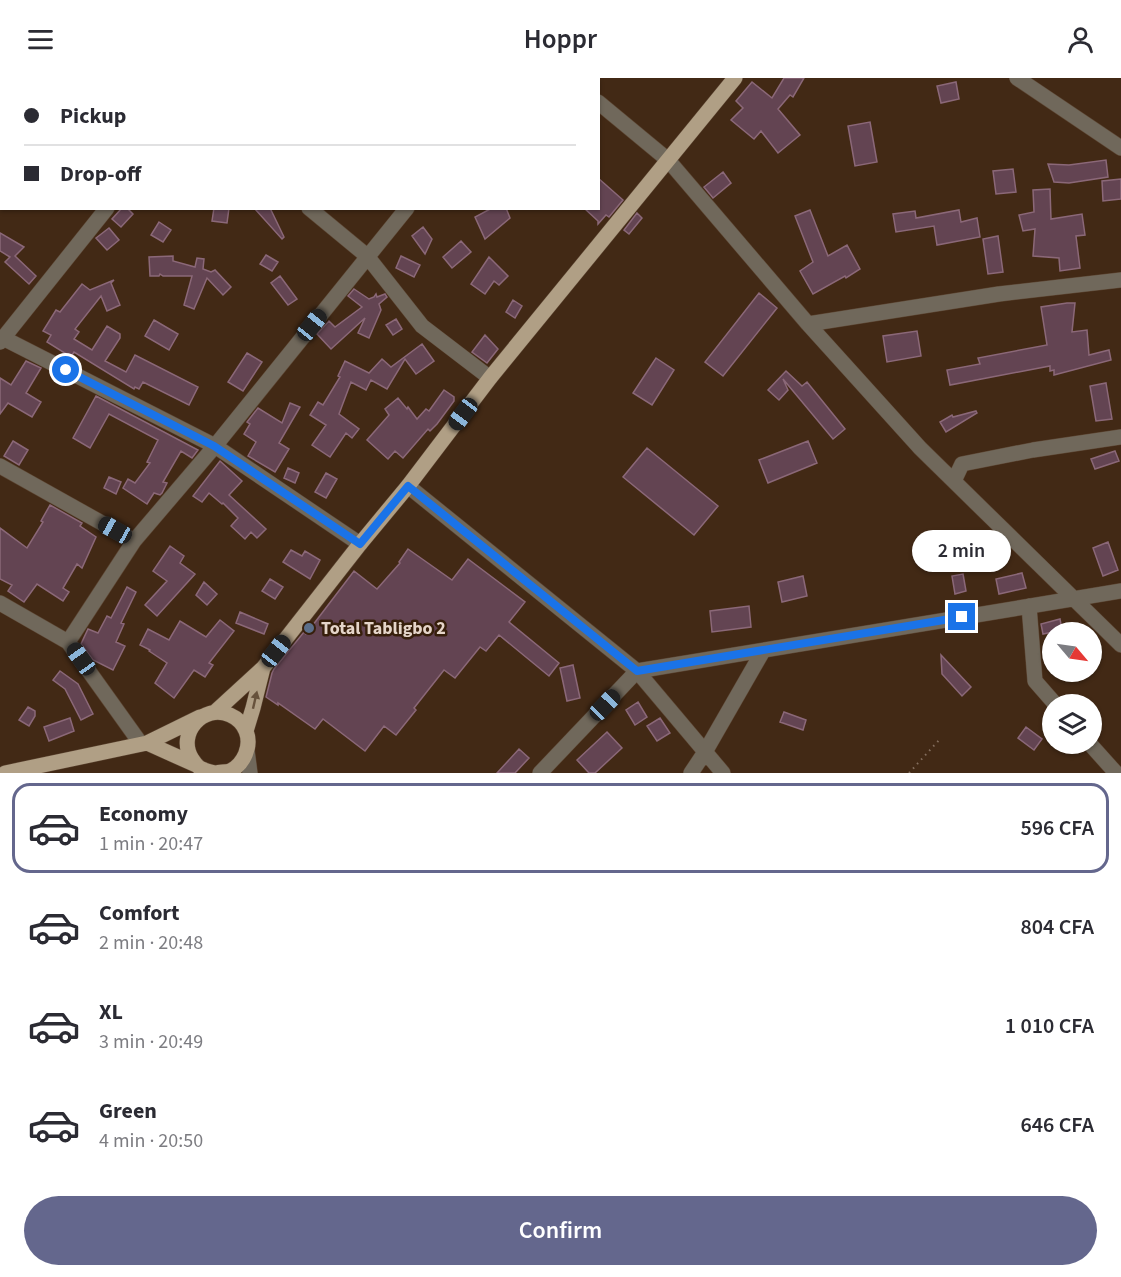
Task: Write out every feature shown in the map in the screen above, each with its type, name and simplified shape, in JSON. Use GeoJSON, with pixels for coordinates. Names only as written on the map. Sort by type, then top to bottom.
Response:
{"type":"FeatureCollection","features":[{"type":"Feature","properties":{"kind":"main road"},"geometry":{"type":"LineString","coordinates":[[215,712],[262,668],[408,486],[490,378],[735,78]]}},
{"type":"Feature","properties":{"kind":"main road"},"geometry":{"type":"LineString","coordinates":[[246,731],[262,668]]}},
{"type":"Feature","properties":{"kind":"main road"},"geometry":{"type":"LineString","coordinates":[[5,773],[144,743],[215,712],[225,713],[241,723],[248,741],[247,750],[241,762],[230,771],[207,771],[144,743]]}},
{"type":"Feature","properties":{"kind":"main road"},"geometry":{"type":"LineString","coordinates":[[200,717],[191,727],[187,740],[189,753],[207,771]]}},
{"type":"Feature","properties":{"kind":"street"},"geometry":{"type":"LineString","coordinates":[[1017,78],[1121,148]]}},
{"type":"Feature","properties":{"kind":"street"},"geometry":{"type":"LineString","coordinates":[[600,104],[668,160],[808,324],[920,448],[1121,645]]}},
{"type":"Feature","properties":{"kind":"street"},"geometry":{"type":"LineString","coordinates":[[105,210],[1,340],[214,446],[360,544]]}},
{"type":"Feature","properties":{"kind":"street"},"geometry":{"type":"LineString","coordinates":[[311,210],[367,256],[423,326],[490,378]]}},
{"type":"Feature","properties":{"kind":"street"},"geometry":{"type":"LineString","coordinates":[[68,642],[134,541],[405,210]]}},
{"type":"Feature","properties":{"kind":"street"},"geometry":{"type":"LineString","coordinates":[[808,324],[999,294],[1121,280]]}},
{"type":"Feature","properties":{"kind":"street"},"geometry":{"type":"LineString","coordinates":[[954,481],[962,464],[1033,450],[1121,437]]}},
{"type":"Feature","properties":{"kind":"street"},"geometry":{"type":"LineString","coordinates":[[0,466],[134,541]]}},
{"type":"Feature","properties":{"kind":"street"},"geometry":{"type":"LineString","coordinates":[[408,486],[637,671],[723,773]]}},
{"type":"Feature","properties":{"kind":"street"},"geometry":{"type":"LineString","coordinates":[[540,773],[637,671],[1121,591]]}},
{"type":"Feature","properties":{"kind":"street"},"geometry":{"type":"LineString","coordinates":[[0,603],[68,642],[144,743]]}},
{"type":"Feature","properties":{"kind":"street"},"geometry":{"type":"LineString","coordinates":[[1029,606],[1035,681],[1046,694]]}},
{"type":"Feature","properties":{"kind":"street"},"geometry":{"type":"LineString","coordinates":[[691,773],[763,651]]}},
{"type":"Feature","properties":{"kind":"street"},"geometry":{"type":"LineString","coordinates":[[247,750],[250,773]]}},
{"type":"Feature","properties":{"kind":"street"},"geometry":{"type":"LineString","coordinates":[[1096,754],[1106,769]]}},
{"type":"Feature","properties":{"kind":"path"},"geometry":{"type":"LineString","coordinates":[[909,773],[940,739]]}},
{"type":"Feature","properties":{"kind":"building"},"geometry":{"type":"Polygon","coordinates":[[[784,78],[804,78],[793,97],[790,95],[778,109],[800,135],[778,153],[761,131],[754,139],[731,120],[743,108],[736,101],[752,82],[772,98],[784,78]]]}},
{"type":"Feature","properties":{"kind":"building"},"geometry":{"type":"Polygon","coordinates":[[[956,82],[959,99],[941,103],[937,86],[956,82]]]}},
{"type":"Feature","properties":{"kind":"building"},"geometry":{"type":"Polygon","coordinates":[[[870,122],[877,162],[855,166],[848,126],[870,122]]]}},
{"type":"Feature","properties":{"kind":"building"},"geometry":{"type":"Polygon","coordinates":[[[1106,160],[1108,177],[1069,183],[1054,182],[1048,164],[1069,165],[1106,160]]]}},
{"type":"Feature","properties":{"kind":"building"},"geometry":{"type":"Polygon","coordinates":[[[1013,169],[1016,192],[996,194],[993,171],[1013,169]]]}},
{"type":"Feature","properties":{"kind":"building"},"geometry":{"type":"Polygon","coordinates":[[[723,172],[731,183],[713,198],[704,187],[723,172]]]}},
{"type":"Feature","properties":{"kind":"building"},"geometry":{"type":"Polygon","coordinates":[[[1121,179],[1121,199],[1103,201],[1102,181],[1121,179]]]}},
{"type":"Feature","properties":{"kind":"building"},"geometry":{"type":"Polygon","coordinates":[[[600,180],[623,200],[609,217],[606,215],[598,224],[598,221],[586,210],[600,210],[600,180]]]}},
{"type":"Feature","properties":{"kind":"building"},"geometry":{"type":"Polygon","coordinates":[[[1050,189],[1051,219],[1082,214],[1085,235],[1076,236],[1080,268],[1060,271],[1059,258],[1033,256],[1035,229],[1023,231],[1019,215],[1034,212],[1033,190],[1050,189]]]}},
{"type":"Feature","properties":{"kind":"building"},"geometry":{"type":"Polygon","coordinates":[[[120,210],[129,210],[133,214],[121,227],[112,219],[120,210]]]}},
{"type":"Feature","properties":{"kind":"building"},"geometry":{"type":"Polygon","coordinates":[[[214,210],[229,210],[227,223],[212,221],[214,210]]]}},
{"type":"Feature","properties":{"kind":"building"},"geometry":{"type":"Polygon","coordinates":[[[256,210],[271,210],[284,237],[282,239],[256,210]]]}},
{"type":"Feature","properties":{"kind":"building"},"geometry":{"type":"Polygon","coordinates":[[[488,210],[507,210],[510,218],[485,239],[475,217],[488,210]]]}},
{"type":"Feature","properties":{"kind":"building"},"geometry":{"type":"Polygon","coordinates":[[[810,210],[828,256],[847,245],[860,269],[813,294],[800,271],[813,262],[795,216],[810,210]]]}},
{"type":"Feature","properties":{"kind":"building"},"geometry":{"type":"Polygon","coordinates":[[[959,210],[961,222],[977,218],[980,237],[937,245],[934,226],[896,232],[893,214],[915,211],[916,218],[959,210]]]}},
{"type":"Feature","properties":{"kind":"building"},"geometry":{"type":"Polygon","coordinates":[[[637,213],[642,218],[629,234],[624,230],[637,213]]]}},
{"type":"Feature","properties":{"kind":"building"},"geometry":{"type":"Polygon","coordinates":[[[159,222],[171,230],[163,242],[151,235],[159,222]]]}},
{"type":"Feature","properties":{"kind":"building"},"geometry":{"type":"Polygon","coordinates":[[[423,227],[432,239],[425,254],[412,236],[423,227]]]}},
{"type":"Feature","properties":{"kind":"building"},"geometry":{"type":"Polygon","coordinates":[[[109,228],[119,240],[107,250],[96,238],[109,228]]]}},
{"type":"Feature","properties":{"kind":"building"},"geometry":{"type":"Polygon","coordinates":[[[0,233],[24,247],[15,256],[36,276],[29,284],[5,262],[10,257],[0,251],[0,233]]]}},
{"type":"Feature","properties":{"kind":"building"},"geometry":{"type":"Polygon","coordinates":[[[998,236],[1003,272],[988,274],[983,239],[998,236]]]}},
{"type":"Feature","properties":{"kind":"building"},"geometry":{"type":"Polygon","coordinates":[[[461,241],[471,252],[452,268],[443,257],[461,241]]]}},
{"type":"Feature","properties":{"kind":"building"},"geometry":{"type":"Polygon","coordinates":[[[266,255],[278,262],[272,271],[260,264],[266,255]]]}},
{"type":"Feature","properties":{"kind":"building"},"geometry":{"type":"Polygon","coordinates":[[[173,256],[173,261],[195,267],[197,258],[204,259],[203,269],[211,272],[215,270],[231,287],[223,295],[207,278],[194,309],[184,305],[192,276],[163,276],[160,274],[150,276],[149,257],[173,256]]]}},
{"type":"Feature","properties":{"kind":"building"},"geometry":{"type":"Polygon","coordinates":[[[401,256],[420,265],[414,277],[396,268],[401,256]]]}},
{"type":"Feature","properties":{"kind":"building"},"geometry":{"type":"Polygon","coordinates":[[[489,257],[508,276],[499,285],[494,281],[485,294],[471,284],[489,257]]]}},
{"type":"Feature","properties":{"kind":"building"},"geometry":{"type":"Polygon","coordinates":[[[280,276],[297,299],[288,305],[271,283],[280,276]]]}},
{"type":"Feature","properties":{"kind":"building"},"geometry":{"type":"Polygon","coordinates":[[[114,280],[111,283],[120,305],[107,311],[101,296],[75,329],[79,332],[74,339],[92,350],[107,326],[120,334],[120,338],[105,361],[126,372],[135,355],[198,387],[189,405],[143,382],[139,389],[135,387],[134,389],[74,352],[71,357],[47,342],[51,335],[43,331],[56,310],[60,312],[82,284],[90,290],[114,280]]]}},
{"type":"Feature","properties":{"kind":"building"},"geometry":{"type":"Polygon","coordinates":[[[354,289],[369,299],[376,294],[377,297],[385,294],[387,297],[379,304],[381,310],[369,338],[358,333],[365,318],[331,349],[317,334],[329,321],[335,327],[362,307],[348,296],[354,289]]]}},
{"type":"Feature","properties":{"kind":"building"},"geometry":{"type":"Polygon","coordinates":[[[759,293],[777,308],[723,376],[705,362],[759,293]]]}},
{"type":"Feature","properties":{"kind":"building"},"geometry":{"type":"Polygon","coordinates":[[[513,300],[522,306],[515,318],[506,312],[513,300]]]}},
{"type":"Feature","properties":{"kind":"building"},"geometry":{"type":"Polygon","coordinates":[[[1075,303],[1072,332],[1087,330],[1089,355],[1109,350],[1111,360],[1054,375],[1054,370],[1050,371],[1050,366],[950,385],[947,370],[980,364],[978,358],[1047,345],[1041,307],[1075,303]]]}},
{"type":"Feature","properties":{"kind":"building"},"geometry":{"type":"Polygon","coordinates":[[[396,319],[402,329],[393,335],[386,325],[396,319]]]}},
{"type":"Feature","properties":{"kind":"building"},"geometry":{"type":"Polygon","coordinates":[[[154,320],[178,334],[169,350],[145,336],[154,320]]]}},
{"type":"Feature","properties":{"kind":"building"},"geometry":{"type":"Polygon","coordinates":[[[917,331],[921,356],[887,362],[883,336],[917,331]]]}},
{"type":"Feature","properties":{"kind":"building"},"geometry":{"type":"Polygon","coordinates":[[[485,335],[498,349],[487,363],[472,352],[485,335]]]}},
{"type":"Feature","properties":{"kind":"building"},"geometry":{"type":"Polygon","coordinates":[[[422,344],[434,361],[416,374],[405,359],[387,389],[371,380],[366,390],[351,382],[339,414],[359,429],[352,438],[346,433],[330,457],[312,445],[326,425],[310,415],[318,402],[323,405],[340,377],[338,376],[345,361],[369,373],[382,359],[391,367],[422,344]]]}},
{"type":"Feature","properties":{"kind":"building"},"geometry":{"type":"Polygon","coordinates":[[[247,353],[262,362],[243,391],[228,382],[247,353]]]}},
{"type":"Feature","properties":{"kind":"building"},"geometry":{"type":"Polygon","coordinates":[[[656,358],[674,370],[652,405],[633,393],[656,358]]]}},
{"type":"Feature","properties":{"kind":"building"},"geometry":{"type":"Polygon","coordinates":[[[26,361],[41,368],[26,393],[41,402],[32,417],[8,403],[0,414],[0,378],[11,385],[26,361]]]}},
{"type":"Feature","properties":{"kind":"building"},"geometry":{"type":"Polygon","coordinates":[[[786,371],[802,386],[807,382],[845,429],[833,439],[783,379],[788,390],[779,400],[768,390],[786,371]]]}},
{"type":"Feature","properties":{"kind":"building"},"geometry":{"type":"Polygon","coordinates":[[[1106,383],[1112,419],[1096,421],[1090,386],[1106,383]]]}},
{"type":"Feature","properties":{"kind":"building"},"geometry":{"type":"Polygon","coordinates":[[[444,390],[454,397],[454,401],[437,424],[430,431],[428,429],[403,458],[395,451],[388,459],[367,440],[389,415],[385,409],[398,398],[417,419],[426,409],[429,411],[444,390]]]}},
{"type":"Feature","properties":{"kind":"building"},"geometry":{"type":"Polygon","coordinates":[[[96,396],[198,450],[192,458],[181,451],[163,482],[167,483],[162,493],[160,495],[154,493],[147,504],[123,488],[128,479],[135,483],[150,463],[147,462],[158,440],[109,414],[90,448],[73,438],[96,396]]]}},
{"type":"Feature","properties":{"kind":"building"},"geometry":{"type":"Polygon","coordinates":[[[290,403],[300,407],[279,443],[289,449],[275,472],[248,456],[256,442],[244,434],[250,424],[247,422],[258,408],[282,423],[290,403]]]}},
{"type":"Feature","properties":{"kind":"building"},"geometry":{"type":"Polygon","coordinates":[[[976,411],[977,413],[946,432],[940,422],[952,415],[953,417],[976,411]]]}},
{"type":"Feature","properties":{"kind":"building"},"geometry":{"type":"Polygon","coordinates":[[[13,441],[28,450],[19,465],[4,456],[13,441]]]}},
{"type":"Feature","properties":{"kind":"building"},"geometry":{"type":"Polygon","coordinates":[[[808,441],[817,463],[768,483],[759,460],[808,441]]]}},
{"type":"Feature","properties":{"kind":"building"},"geometry":{"type":"Polygon","coordinates":[[[647,448],[718,506],[694,535],[623,477],[647,448]]]}},
{"type":"Feature","properties":{"kind":"building"},"geometry":{"type":"Polygon","coordinates":[[[1115,451],[1119,461],[1095,469],[1091,459],[1115,451]]]}},
{"type":"Feature","properties":{"kind":"building"},"geometry":{"type":"Polygon","coordinates":[[[220,461],[242,481],[229,495],[266,529],[257,538],[251,532],[245,539],[231,526],[238,518],[209,493],[202,502],[193,496],[220,461]]]}},
{"type":"Feature","properties":{"kind":"building"},"geometry":{"type":"Polygon","coordinates":[[[288,468],[299,473],[295,483],[284,478],[288,468]]]}},
{"type":"Feature","properties":{"kind":"building"},"geometry":{"type":"Polygon","coordinates":[[[326,473],[337,479],[326,498],[315,492],[326,473]]]}},
{"type":"Feature","properties":{"kind":"building"},"geometry":{"type":"Polygon","coordinates":[[[109,477],[121,482],[116,494],[104,488],[109,477]]]}},
{"type":"Feature","properties":{"kind":"building"},"geometry":{"type":"Polygon","coordinates":[[[50,505],[82,523],[80,526],[96,537],[82,568],[77,564],[63,588],[69,592],[63,601],[37,584],[24,602],[8,591],[12,585],[0,579],[0,528],[27,548],[43,522],[41,521],[50,505]]]}},
{"type":"Feature","properties":{"kind":"building"},"geometry":{"type":"Polygon","coordinates":[[[1108,542],[1118,570],[1103,576],[1093,548],[1108,542]]]}},
{"type":"Feature","properties":{"kind":"building"},"geometry":{"type":"Polygon","coordinates":[[[170,546],[184,556],[180,563],[195,574],[157,616],[145,605],[167,581],[153,571],[170,546]]]}},
{"type":"Feature","properties":{"kind":"building"},"geometry":{"type":"Polygon","coordinates":[[[408,549],[452,580],[468,559],[525,602],[509,622],[559,663],[549,676],[499,635],[486,651],[480,647],[455,678],[444,670],[396,735],[384,726],[365,751],[323,719],[315,729],[266,697],[274,669],[304,632],[306,634],[354,571],[377,589],[400,563],[408,549]]]}},
{"type":"Feature","properties":{"kind":"building"},"geometry":{"type":"Polygon","coordinates":[[[291,550],[302,556],[305,551],[320,560],[310,579],[283,562],[291,550]]]}},
{"type":"Feature","properties":{"kind":"building"},"geometry":{"type":"Polygon","coordinates":[[[1022,573],[1026,588],[999,594],[996,579],[1022,573]]]}},
{"type":"Feature","properties":{"kind":"building"},"geometry":{"type":"Polygon","coordinates":[[[963,574],[966,591],[955,594],[952,576],[963,574]]]}},
{"type":"Feature","properties":{"kind":"building"},"geometry":{"type":"Polygon","coordinates":[[[803,576],[807,596],[782,602],[778,582],[803,576]]]}},
{"type":"Feature","properties":{"kind":"building"},"geometry":{"type":"Polygon","coordinates":[[[270,579],[283,587],[275,599],[262,591],[270,579]]]}},
{"type":"Feature","properties":{"kind":"building"},"geometry":{"type":"Polygon","coordinates":[[[204,582],[217,594],[207,605],[196,595],[204,582]]]}},
{"type":"Feature","properties":{"kind":"building"},"geometry":{"type":"Polygon","coordinates":[[[127,587],[136,592],[121,623],[124,624],[116,642],[125,646],[113,670],[93,660],[81,644],[88,629],[98,633],[107,616],[111,618],[127,587]]]}},
{"type":"Feature","properties":{"kind":"building"},"geometry":{"type":"Polygon","coordinates":[[[749,606],[751,627],[712,632],[710,611],[749,606]]]}},
{"type":"Feature","properties":{"kind":"building"},"geometry":{"type":"Polygon","coordinates":[[[240,612],[268,624],[264,634],[236,623],[240,612]]]}},
{"type":"Feature","properties":{"kind":"building"},"geometry":{"type":"Polygon","coordinates":[[[220,620],[234,631],[209,663],[213,665],[205,677],[194,670],[174,698],[155,683],[167,663],[140,645],[148,629],[169,640],[180,621],[206,637],[220,620]]]}},
{"type":"Feature","properties":{"kind":"building"},"geometry":{"type":"Polygon","coordinates":[[[941,655],[971,687],[962,696],[942,674],[941,655]]]}},
{"type":"Feature","properties":{"kind":"building"},"geometry":{"type":"Polygon","coordinates":[[[573,665],[580,698],[567,701],[560,668],[573,665]]]}},
{"type":"Feature","properties":{"kind":"building"},"geometry":{"type":"Polygon","coordinates":[[[60,671],[78,684],[93,714],[81,720],[65,689],[53,680],[60,671]]]}},
{"type":"Feature","properties":{"kind":"building"},"geometry":{"type":"Polygon","coordinates":[[[638,702],[647,717],[635,725],[626,710],[638,702]]]}},
{"type":"Feature","properties":{"kind":"building"},"geometry":{"type":"Polygon","coordinates":[[[28,707],[35,711],[35,716],[29,726],[19,720],[28,707]]]}},
{"type":"Feature","properties":{"kind":"building"},"geometry":{"type":"Polygon","coordinates":[[[784,712],[806,720],[803,730],[780,722],[784,712]]]}},
{"type":"Feature","properties":{"kind":"building"},"geometry":{"type":"Polygon","coordinates":[[[70,718],[74,731],[49,741],[44,727],[70,718]]]}},
{"type":"Feature","properties":{"kind":"building"},"geometry":{"type":"Polygon","coordinates":[[[660,718],[670,733],[657,741],[647,726],[660,718]]]}},
{"type":"Feature","properties":{"kind":"building"},"geometry":{"type":"Polygon","coordinates":[[[1026,727],[1042,739],[1034,750],[1018,738],[1026,727]]]}},
{"type":"Feature","properties":{"kind":"building"},"geometry":{"type":"Polygon","coordinates":[[[607,732],[622,748],[595,773],[589,773],[577,760],[607,732]]]}},
{"type":"Feature","properties":{"kind":"building"},"geometry":{"type":"Polygon","coordinates":[[[519,749],[529,758],[515,773],[497,773],[519,749]]]}},
{"type":"Feature","properties":{"kind":"place","name":"Total Tabligbo 2"},"geometry":{"type":"Point","coordinates":[309,628]}},
{"type":"Feature","properties":{"kind":"route"},"geometry":{"type":"LineString","coordinates":[[66,370],[214,446],[360,544],[408,486],[637,671],[962,617]]}}]}
